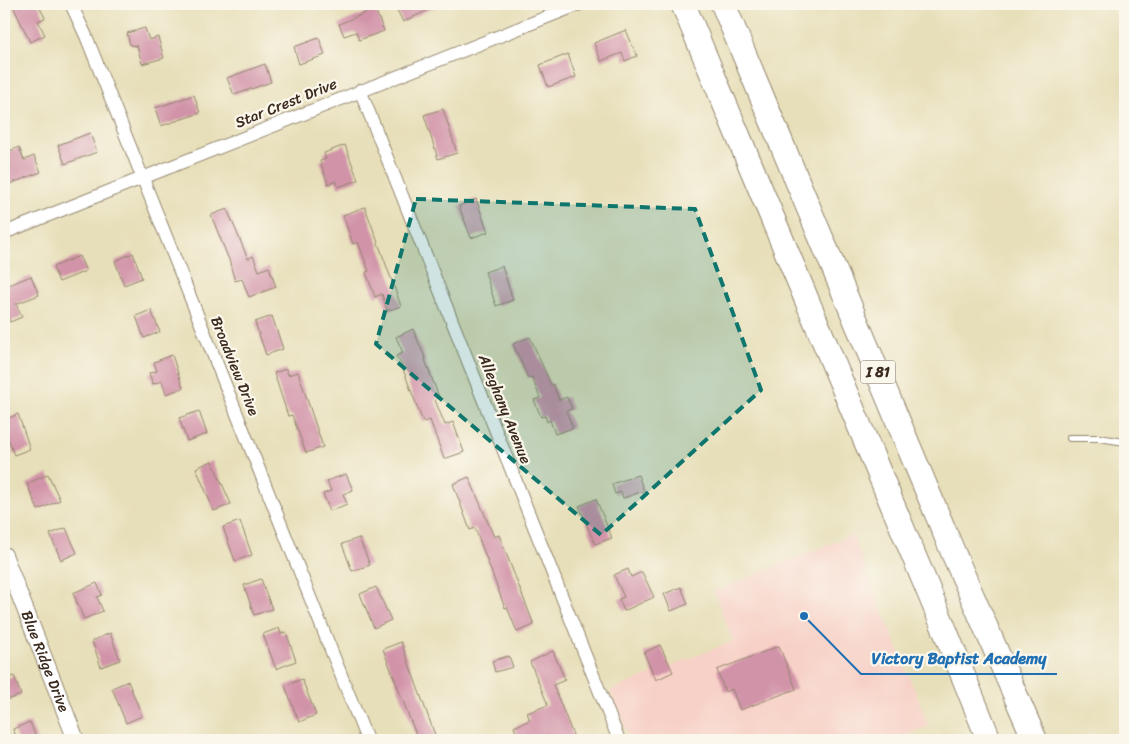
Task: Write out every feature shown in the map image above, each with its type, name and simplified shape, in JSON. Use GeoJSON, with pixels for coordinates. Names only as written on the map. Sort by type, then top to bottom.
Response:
{"type":"FeatureCollection","features":[{"type":"Feature","properties":{"kind":"highway","name":"I 81"},"geometry":{"type":"LineString","coordinates":[[683,4],[940,618],[989,740]]}},
{"type":"Feature","properties":{"kind":"highway","name":"I 81"},"geometry":{"type":"LineString","coordinates":[[723,4],[951,548],[1035,740]]}},
{"type":"Feature","properties":{"kind":"street","name":"Broadview Drive"},"geometry":{"type":"LineString","coordinates":[[72,4],[368,740]]}},
{"type":"Feature","properties":{"kind":"street","name":"Star Crest Drive"},"geometry":{"type":"LineString","coordinates":[[4,233],[580,4]]}},
{"type":"Feature","properties":{"kind":"street","name":"Alleghany Avenue"},"geometry":{"type":"LineString","coordinates":[[360,90],[619,740]]}},
{"type":"Feature","properties":{"kind":"street","name":"Blue Ridge Drive"},"geometry":{"type":"LineString","coordinates":[[4,555],[76,740]]}},
{"type":"Feature","properties":{"kind":"lane"},"geometry":{"type":"LineString","coordinates":[[1070,438],[1100,438],[1125,442]]}},
{"type":"Feature","properties":{"kind":"highlighted area"},"geometry":{"type":"Polygon","coordinates":[[[416,199],[695,209],[761,390],[601,535],[376,344],[416,199]]]}},
{"type":"Feature","properties":{"kind":"shaded area"},"geometry":{"type":"Polygon","coordinates":[[[852,535],[929,726],[893,740],[630,740],[610,691],[733,641],[714,592],[852,535]]]}},
{"type":"Feature","properties":{"kind":"building"},"geometry":{"type":"Polygon","coordinates":[[[12,4],[38,4],[45,18],[38,21],[45,35],[30,42],[12,4]]]}},
{"type":"Feature","properties":{"kind":"building"},"geometry":{"type":"Polygon","coordinates":[[[394,4],[441,4],[403,22],[394,4]]]}},
{"type":"Feature","properties":{"kind":"building"},"geometry":{"type":"Polygon","coordinates":[[[375,9],[384,31],[359,40],[356,32],[344,36],[339,24],[375,9]]]}},
{"type":"Feature","properties":{"kind":"building"},"geometry":{"type":"Polygon","coordinates":[[[145,28],[149,40],[158,37],[164,58],[142,64],[137,46],[130,45],[127,33],[145,28]]]}},
{"type":"Feature","properties":{"kind":"building"},"geometry":{"type":"Polygon","coordinates":[[[626,30],[637,56],[625,61],[622,53],[601,61],[594,43],[626,30]]]}},
{"type":"Feature","properties":{"kind":"building"},"geometry":{"type":"Polygon","coordinates":[[[319,38],[325,55],[299,64],[294,47],[319,38]]]}},
{"type":"Feature","properties":{"kind":"building"},"geometry":{"type":"Polygon","coordinates":[[[568,54],[576,77],[548,87],[540,65],[568,54]]]}},
{"type":"Feature","properties":{"kind":"building"},"geometry":{"type":"Polygon","coordinates":[[[265,64],[271,82],[234,95],[227,78],[265,64]]]}},
{"type":"Feature","properties":{"kind":"building"},"geometry":{"type":"Polygon","coordinates":[[[194,95],[200,113],[161,126],[155,108],[194,95]]]}},
{"type":"Feature","properties":{"kind":"building"},"geometry":{"type":"Polygon","coordinates":[[[443,109],[457,153],[438,159],[424,115],[443,109]]]}},
{"type":"Feature","properties":{"kind":"building"},"geometry":{"type":"Polygon","coordinates":[[[90,133],[97,152],[65,164],[58,145],[90,133]]]}},
{"type":"Feature","properties":{"kind":"building"},"geometry":{"type":"Polygon","coordinates":[[[345,145],[358,180],[338,187],[336,181],[328,184],[320,161],[326,159],[324,153],[345,145]]]}},
{"type":"Feature","properties":{"kind":"building"},"geometry":{"type":"Polygon","coordinates":[[[19,147],[24,160],[34,156],[41,172],[4,186],[4,169],[11,166],[5,153],[19,147]]]}},
{"type":"Feature","properties":{"kind":"building"},"geometry":{"type":"Polygon","coordinates":[[[476,199],[488,232],[471,238],[459,206],[476,199]]]}},
{"type":"Feature","properties":{"kind":"building"},"geometry":{"type":"Polygon","coordinates":[[[365,207],[401,306],[387,311],[382,294],[375,297],[366,272],[369,271],[358,242],[353,244],[343,215],[365,207]]]}},
{"type":"Feature","properties":{"kind":"building"},"geometry":{"type":"Polygon","coordinates":[[[227,209],[248,259],[253,256],[259,271],[269,267],[276,287],[249,297],[242,279],[235,281],[231,265],[211,215],[227,209]]]}},
{"type":"Feature","properties":{"kind":"building"},"geometry":{"type":"Polygon","coordinates":[[[133,253],[142,278],[124,285],[115,261],[133,253]]]}},
{"type":"Feature","properties":{"kind":"building"},"geometry":{"type":"Polygon","coordinates":[[[79,256],[86,271],[59,282],[53,267],[79,256]]]}},
{"type":"Feature","properties":{"kind":"building"},"geometry":{"type":"Polygon","coordinates":[[[502,266],[513,300],[496,306],[485,272],[502,266]]]}},
{"type":"Feature","properties":{"kind":"building"},"geometry":{"type":"Polygon","coordinates":[[[31,276],[39,295],[16,304],[22,317],[10,322],[4,307],[4,287],[31,276]]]}},
{"type":"Feature","properties":{"kind":"building"},"geometry":{"type":"Polygon","coordinates":[[[151,310],[160,332],[144,338],[136,316],[151,310]]]}},
{"type":"Feature","properties":{"kind":"building"},"geometry":{"type":"Polygon","coordinates":[[[272,316],[283,349],[266,355],[255,322],[272,316]]]}},
{"type":"Feature","properties":{"kind":"building"},"geometry":{"type":"Polygon","coordinates":[[[413,329],[439,397],[435,400],[445,425],[453,422],[464,452],[444,459],[430,420],[423,422],[401,364],[396,356],[403,353],[396,337],[413,329]]]}},
{"type":"Feature","properties":{"kind":"building"},"geometry":{"type":"Polygon","coordinates":[[[530,337],[559,400],[567,397],[572,409],[566,411],[573,428],[555,434],[550,420],[547,422],[545,416],[541,417],[534,400],[540,398],[532,377],[528,378],[513,344],[530,337]]]}},
{"type":"Feature","properties":{"kind":"building"},"geometry":{"type":"Polygon","coordinates":[[[172,355],[183,388],[166,394],[162,381],[153,384],[149,373],[157,371],[154,362],[172,355]]]}},
{"type":"Feature","properties":{"kind":"building"},"geometry":{"type":"Polygon","coordinates":[[[286,369],[288,375],[298,372],[323,447],[306,453],[292,415],[288,416],[274,373],[286,369]]]}},
{"type":"Feature","properties":{"kind":"building"},"geometry":{"type":"Polygon","coordinates":[[[199,411],[207,434],[187,441],[179,418],[199,411]]]}},
{"type":"Feature","properties":{"kind":"building"},"geometry":{"type":"Polygon","coordinates":[[[18,414],[30,449],[14,455],[4,426],[4,420],[18,414]]]}},
{"type":"Feature","properties":{"kind":"building"},"geometry":{"type":"Polygon","coordinates":[[[212,461],[231,504],[214,511],[196,468],[212,461]]]}},
{"type":"Feature","properties":{"kind":"building"},"geometry":{"type":"Polygon","coordinates":[[[48,474],[60,500],[38,510],[27,484],[48,474]]]}},
{"type":"Feature","properties":{"kind":"building"},"geometry":{"type":"Polygon","coordinates":[[[346,474],[353,490],[343,494],[347,504],[330,511],[323,494],[331,491],[327,481],[346,474]]]}},
{"type":"Feature","properties":{"kind":"building"},"geometry":{"type":"Polygon","coordinates":[[[638,475],[644,491],[623,498],[621,492],[615,494],[612,484],[638,475]]]}},
{"type":"Feature","properties":{"kind":"building"},"geometry":{"type":"Polygon","coordinates":[[[469,477],[494,537],[499,535],[534,625],[517,632],[507,607],[505,608],[475,528],[470,530],[453,484],[469,477]]]}},
{"type":"Feature","properties":{"kind":"building"},"geometry":{"type":"Polygon","coordinates":[[[596,499],[612,538],[595,544],[579,506],[596,499]]]}},
{"type":"Feature","properties":{"kind":"building"},"geometry":{"type":"Polygon","coordinates":[[[240,521],[252,555],[235,561],[223,527],[240,521]]]}},
{"type":"Feature","properties":{"kind":"building"},"geometry":{"type":"Polygon","coordinates":[[[66,528],[77,553],[61,560],[50,534],[66,528]]]}},
{"type":"Feature","properties":{"kind":"building"},"geometry":{"type":"Polygon","coordinates":[[[359,538],[370,565],[352,571],[342,544],[359,538]]]}},
{"type":"Feature","properties":{"kind":"building"},"geometry":{"type":"Polygon","coordinates":[[[628,569],[631,577],[642,572],[654,597],[624,611],[619,599],[624,597],[614,575],[628,569]]]}},
{"type":"Feature","properties":{"kind":"building"},"geometry":{"type":"Polygon","coordinates":[[[261,579],[272,609],[254,615],[244,585],[261,579]]]}},
{"type":"Feature","properties":{"kind":"building"},"geometry":{"type":"Polygon","coordinates":[[[97,583],[102,595],[97,597],[103,611],[84,619],[73,593],[97,583]]]}},
{"type":"Feature","properties":{"kind":"building"},"geometry":{"type":"Polygon","coordinates":[[[376,587],[391,620],[374,628],[360,594],[376,587]]]}},
{"type":"Feature","properties":{"kind":"building"},"geometry":{"type":"Polygon","coordinates":[[[681,587],[688,604],[671,611],[664,594],[681,587]]]}},
{"type":"Feature","properties":{"kind":"building"},"geometry":{"type":"Polygon","coordinates":[[[279,628],[281,634],[286,632],[296,661],[276,669],[263,634],[279,628]]]}},
{"type":"Feature","properties":{"kind":"building"},"geometry":{"type":"Polygon","coordinates":[[[110,633],[120,660],[101,667],[92,641],[110,633]]]}},
{"type":"Feature","properties":{"kind":"building"},"geometry":{"type":"Polygon","coordinates":[[[401,642],[435,735],[421,740],[418,740],[383,649],[401,642]]]}},
{"type":"Feature","properties":{"kind":"building"},"geometry":{"type":"Polygon","coordinates":[[[660,645],[673,672],[656,680],[644,653],[660,645]]]}},
{"type":"Feature","properties":{"kind":"building"},"geometry":{"type":"Polygon","coordinates":[[[779,646],[796,689],[740,710],[732,689],[725,692],[717,670],[779,646]]]}},
{"type":"Feature","properties":{"kind":"building"},"geometry":{"type":"Polygon","coordinates":[[[553,651],[565,680],[553,685],[575,740],[550,740],[548,735],[536,740],[519,740],[514,727],[530,720],[527,713],[548,705],[530,662],[553,651]]]}},
{"type":"Feature","properties":{"kind":"building"},"geometry":{"type":"Polygon","coordinates":[[[509,656],[513,667],[495,672],[492,661],[509,656]]]}},
{"type":"Feature","properties":{"kind":"building"},"geometry":{"type":"Polygon","coordinates":[[[14,676],[21,695],[4,701],[4,679],[14,676]]]}},
{"type":"Feature","properties":{"kind":"building"},"geometry":{"type":"Polygon","coordinates":[[[302,679],[316,715],[299,722],[285,686],[302,679]]]}},
{"type":"Feature","properties":{"kind":"building"},"geometry":{"type":"Polygon","coordinates":[[[128,681],[142,716],[126,723],[112,688],[128,681]]]}},
{"type":"Feature","properties":{"kind":"building"},"geometry":{"type":"Polygon","coordinates":[[[30,722],[37,740],[17,740],[13,729],[30,722]]]}},
{"type":"Feature","properties":{"kind":"place","name":"Victory Baptist Academy"},"geometry":{"type":"Point","coordinates":[804,616]}}]}
